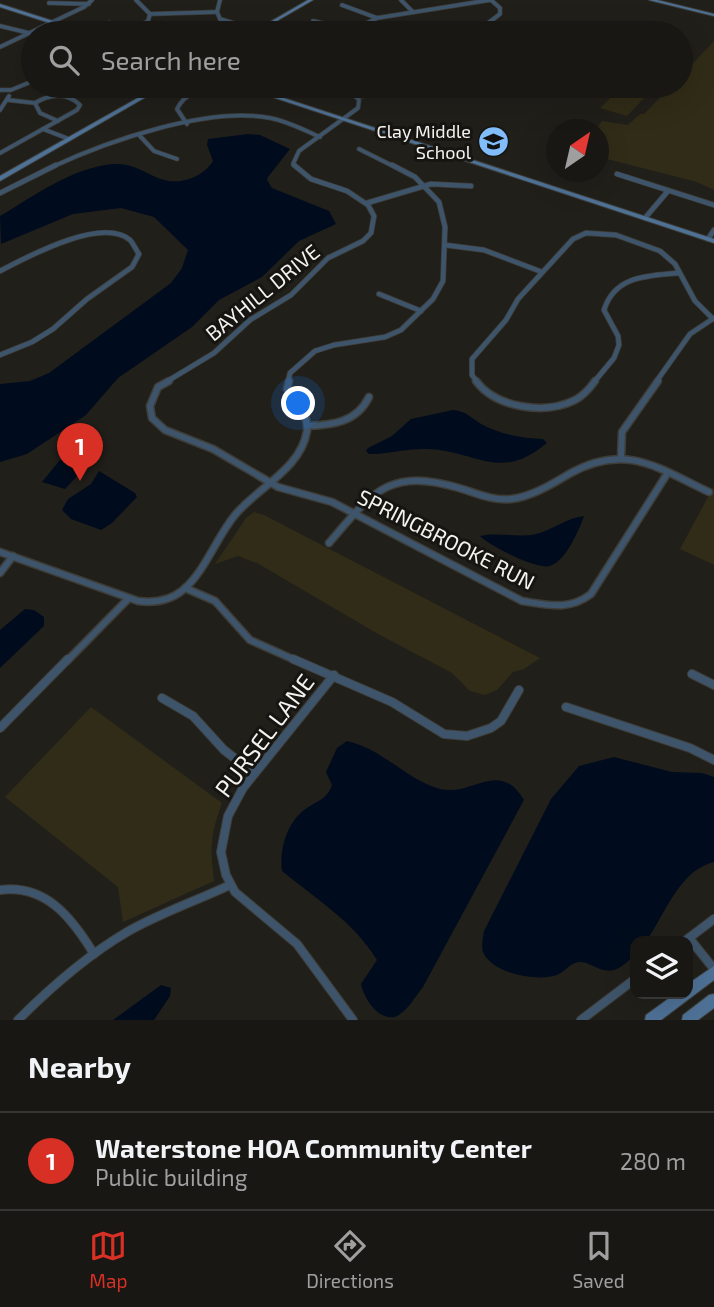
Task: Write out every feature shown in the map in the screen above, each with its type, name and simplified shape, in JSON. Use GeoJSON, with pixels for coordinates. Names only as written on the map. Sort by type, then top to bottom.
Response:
{"type":"FeatureCollection","features":[{"type":"Feature","properties":{"kind":"street"},"geometry":{"type":"LineString","coordinates":[[136,0],[150,14],[217,12]]}},
{"type":"Feature","properties":{"kind":"street"},"geometry":{"type":"LineString","coordinates":[[217,12],[220,0]]}},
{"type":"Feature","properties":{"kind":"street"},"geometry":{"type":"LineString","coordinates":[[274,21],[311,0]]}},
{"type":"Feature","properties":{"kind":"street"},"geometry":{"type":"LineString","coordinates":[[401,0],[413,12]]}},
{"type":"Feature","properties":{"kind":"street"},"geometry":{"type":"LineString","coordinates":[[446,0],[453,6]]}},
{"type":"Feature","properties":{"kind":"street"},"geometry":{"type":"LineString","coordinates":[[371,21],[491,0],[500,8],[500,14],[491,21]]}},
{"type":"Feature","properties":{"kind":"street"},"geometry":{"type":"LineString","coordinates":[[651,0],[714,15]]}},
{"type":"Feature","properties":{"kind":"street"},"geometry":{"type":"LineString","coordinates":[[49,3],[91,2]]}},
{"type":"Feature","properties":{"kind":"street"},"geometry":{"type":"LineString","coordinates":[[54,21],[91,2]]}},
{"type":"Feature","properties":{"kind":"street"},"geometry":{"type":"LineString","coordinates":[[0,5],[49,21]]}},
{"type":"Feature","properties":{"kind":"street"},"geometry":{"type":"LineString","coordinates":[[342,5],[377,18]]}},
{"type":"Feature","properties":{"kind":"street"},"geometry":{"type":"LineString","coordinates":[[217,12],[226,21]]}},
{"type":"Feature","properties":{"kind":"street"},"geometry":{"type":"LineString","coordinates":[[145,21],[150,14]]}},
{"type":"Feature","properties":{"kind":"street"},"geometry":{"type":"LineString","coordinates":[[0,26],[21,31]]}},
{"type":"Feature","properties":{"kind":"street"},"geometry":{"type":"LineString","coordinates":[[0,47],[21,37]]}},
{"type":"Feature","properties":{"kind":"street"},"geometry":{"type":"LineString","coordinates":[[0,90],[21,85]]}},
{"type":"Feature","properties":{"kind":"street"},"geometry":{"type":"LineString","coordinates":[[0,110],[8,100],[8,90]]}},
{"type":"Feature","properties":{"kind":"street"},"geometry":{"type":"LineString","coordinates":[[8,100],[34,103],[45,98]]}},
{"type":"Feature","properties":{"kind":"street"},"geometry":{"type":"LineString","coordinates":[[1,151],[79,109],[79,102],[68,98]]}},
{"type":"Feature","properties":{"kind":"street"},"geometry":{"type":"LineString","coordinates":[[0,178],[142,98]]}},
{"type":"Feature","properties":{"kind":"street"},"geometry":{"type":"LineString","coordinates":[[183,98],[177,108],[187,124]]}},
{"type":"Feature","properties":{"kind":"street"},"geometry":{"type":"LineString","coordinates":[[278,98],[711,240],[714,230]]}},
{"type":"Feature","properties":{"kind":"street"},"geometry":{"type":"LineString","coordinates":[[356,98],[359,106],[344,120],[295,155],[294,167],[301,173],[353,194],[367,203],[425,185],[450,182],[471,186]]}},
{"type":"Feature","properties":{"kind":"street"},"geometry":{"type":"LineString","coordinates":[[34,103],[40,113],[58,121]]}},
{"type":"Feature","properties":{"kind":"street"},"geometry":{"type":"LineString","coordinates":[[0,193],[73,157],[139,135],[187,124],[259,116],[320,136]]}},
{"type":"Feature","properties":{"kind":"street"},"geometry":{"type":"LineString","coordinates":[[43,129],[69,139]]}},
{"type":"Feature","properties":{"kind":"street"},"geometry":{"type":"LineString","coordinates":[[139,135],[154,151],[177,159]]}},
{"type":"Feature","properties":{"kind":"street"},"geometry":{"type":"LineString","coordinates":[[0,552],[129,598],[155,602],[171,597],[185,588],[236,514],[284,470],[301,446],[308,426],[303,411],[287,389],[288,377],[295,367],[310,354],[324,347],[394,334],[421,311],[437,293],[443,281],[443,211],[425,185],[408,173],[359,149]]}},
{"type":"Feature","properties":{"kind":"street"},"geometry":{"type":"LineString","coordinates":[[617,174],[714,205]]}},
{"type":"Feature","properties":{"kind":"street"},"geometry":{"type":"LineString","coordinates":[[645,218],[668,191]]}},
{"type":"Feature","properties":{"kind":"street","name":"BAYHILL DRIVE"},"geometry":{"type":"LineString","coordinates":[[270,482],[213,449],[165,430],[152,418],[152,397],[166,380],[210,356],[250,320],[290,295],[328,258],[363,241],[374,225],[374,216],[367,203]]}},
{"type":"Feature","properties":{"kind":"street"},"geometry":{"type":"LineString","coordinates":[[0,271],[79,235],[102,232],[124,238],[139,251],[134,265],[48,333],[0,355]]}},
{"type":"Feature","properties":{"kind":"street"},"geometry":{"type":"LineString","coordinates":[[621,458],[622,432],[690,334],[714,319],[695,301],[679,273],[670,258],[660,251],[600,232],[586,233],[573,239],[542,272],[472,359],[470,368],[475,382],[499,398],[538,408],[559,406],[577,400],[587,392],[619,349],[619,339],[604,310],[611,295],[621,284],[635,277],[679,273]]}},
{"type":"Feature","properties":{"kind":"street"},"geometry":{"type":"LineString","coordinates":[[445,244],[484,250],[542,272]]}},
{"type":"Feature","properties":{"kind":"street"},"geometry":{"type":"LineString","coordinates":[[379,295],[421,311]]}},
{"type":"Feature","properties":{"kind":"street"},"geometry":{"type":"LineString","coordinates":[[308,426],[348,420],[365,409],[369,397]]}},
{"type":"Feature","properties":{"kind":"street"},"geometry":{"type":"LineString","coordinates":[[329,543],[376,491],[406,479],[428,480],[486,497],[508,500],[531,493],[595,461],[621,458],[641,462],[709,492]]}},
{"type":"Feature","properties":{"kind":"street","name":"SPRINGBROOKE RUN"},"geometry":{"type":"LineString","coordinates":[[270,482],[286,491],[327,500],[522,601],[544,607],[568,606],[591,594],[667,474]]}},
{"type":"Feature","properties":{"kind":"street"},"geometry":{"type":"LineString","coordinates":[[0,573],[13,556]]}},
{"type":"Feature","properties":{"kind":"street"},"geometry":{"type":"LineString","coordinates":[[185,588],[215,601],[250,639],[398,705],[438,732],[461,737],[484,732],[496,724],[519,690]]}},
{"type":"Feature","properties":{"kind":"street"},"geometry":{"type":"LineString","coordinates":[[0,728],[129,598]]}},
{"type":"Feature","properties":{"kind":"street"},"geometry":{"type":"LineString","coordinates":[[692,674],[714,685]]}},
{"type":"Feature","properties":{"kind":"street","name":"PURSEL LANE"},"geometry":{"type":"LineString","coordinates":[[230,885],[222,859],[223,835],[235,801],[254,773],[334,676]]}},
{"type":"Feature","properties":{"kind":"street"},"geometry":{"type":"LineString","coordinates":[[162,698],[193,716],[224,750],[254,773]]}},
{"type":"Feature","properties":{"kind":"street"},"geometry":{"type":"LineString","coordinates":[[566,707],[690,748],[714,760]]}},
{"type":"Feature","properties":{"kind":"street"},"geometry":{"type":"LineString","coordinates":[[18,1020],[94,954],[144,922],[230,885],[240,898],[297,944],[353,1020]]}},
{"type":"Feature","properties":{"kind":"street"},"geometry":{"type":"LineString","coordinates":[[0,890],[22,887],[45,896],[74,925],[94,954]]}},
{"type":"Feature","properties":{"kind":"street"},"geometry":{"type":"LineString","coordinates":[[692,936],[714,919]]}},
{"type":"Feature","properties":{"kind":"street"},"geometry":{"type":"LineString","coordinates":[[693,947],[714,970],[693,987]]}},
{"type":"Feature","properties":{"kind":"street"},"geometry":{"type":"LineString","coordinates":[[581,1020],[630,983]]}},
{"type":"Feature","properties":{"kind":"street"},"geometry":{"type":"LineString","coordinates":[[651,1020],[678,999]]}},
{"type":"Feature","properties":{"kind":"street"},"geometry":{"type":"LineString","coordinates":[[688,1020],[714,1000]]}},
{"type":"Feature","properties":{"kind":"shaded area"},"geometry":{"type":"Polygon","coordinates":[[[714,41],[714,190],[697,182],[609,160],[609,122],[628,125],[659,98],[693,98],[693,63],[714,41]]]}},
{"type":"Feature","properties":{"kind":"shaded area"},"geometry":{"type":"Polygon","coordinates":[[[610,98],[644,98],[627,116],[600,108],[610,98]]]}},
{"type":"Feature","properties":{"kind":"shaded area"},"geometry":{"type":"Polygon","coordinates":[[[714,486],[714,565],[680,549],[714,486]]]}},
{"type":"Feature","properties":{"kind":"shaded area"},"geometry":{"type":"Polygon","coordinates":[[[254,512],[540,658],[524,669],[513,672],[497,690],[485,695],[470,691],[452,673],[378,634],[257,563],[238,556],[215,564],[246,518],[254,512]]]}},
{"type":"Feature","properties":{"kind":"shaded area"},"geometry":{"type":"Polygon","coordinates":[[[91,707],[222,803],[212,842],[214,881],[123,922],[118,887],[5,797],[91,707]]]}},
{"type":"Feature","properties":{"kind":"water"},"geometry":{"type":"Polygon","coordinates":[[[260,135],[290,149],[268,177],[272,188],[329,211],[336,224],[299,241],[262,277],[219,300],[192,327],[118,378],[86,415],[27,454],[0,462],[0,384],[30,381],[49,373],[171,283],[182,268],[188,250],[154,217],[121,208],[73,214],[1,244],[0,216],[69,176],[99,166],[125,165],[170,181],[192,178],[204,171],[213,161],[207,145],[208,139],[260,135]]]}},
{"type":"Feature","properties":{"kind":"water"},"geometry":{"type":"Polygon","coordinates":[[[453,410],[497,431],[543,439],[547,443],[530,455],[502,463],[429,449],[369,454],[366,451],[392,436],[411,419],[453,410]]]}},
{"type":"Feature","properties":{"kind":"water"},"geometry":{"type":"Polygon","coordinates":[[[60,460],[85,468],[65,489],[42,482],[60,460]]]}},
{"type":"Feature","properties":{"kind":"water"},"geometry":{"type":"Polygon","coordinates":[[[99,471],[135,493],[137,497],[112,523],[101,530],[71,519],[62,510],[68,499],[91,484],[99,471]]]}},
{"type":"Feature","properties":{"kind":"water"},"geometry":{"type":"Polygon","coordinates":[[[584,516],[566,552],[550,566],[524,561],[480,536],[536,534],[584,516]]]}},
{"type":"Feature","properties":{"kind":"water"},"geometry":{"type":"Polygon","coordinates":[[[25,609],[34,610],[44,617],[44,626],[0,668],[0,630],[25,609]]]}},
{"type":"Feature","properties":{"kind":"water"},"geometry":{"type":"Polygon","coordinates":[[[347,741],[372,751],[417,779],[440,789],[452,790],[495,780],[515,788],[524,800],[423,987],[407,1008],[395,1017],[377,1012],[363,990],[361,984],[377,960],[367,946],[333,911],[282,871],[283,846],[289,829],[298,815],[330,790],[332,785],[326,772],[337,748],[347,741]]]}},
{"type":"Feature","properties":{"kind":"water"},"geometry":{"type":"Polygon","coordinates":[[[614,757],[672,772],[702,773],[714,777],[714,862],[691,874],[682,884],[649,936],[630,936],[630,960],[617,969],[605,970],[580,962],[549,977],[528,977],[505,971],[488,960],[483,952],[484,931],[551,799],[579,766],[614,757]]]}},
{"type":"Feature","properties":{"kind":"water"},"geometry":{"type":"Polygon","coordinates":[[[161,985],[171,988],[170,996],[154,1020],[113,1020],[161,985]]]}},
{"type":"Feature","properties":{"kind":"place","name":"Clay Middle School"},"geometry":{"type":"Point","coordinates":[494,142]}},
{"type":"Feature","properties":{"kind":"place","name":"Waterstone HOA Community Center"},"geometry":{"type":"Point","coordinates":[80,481]}}]}
